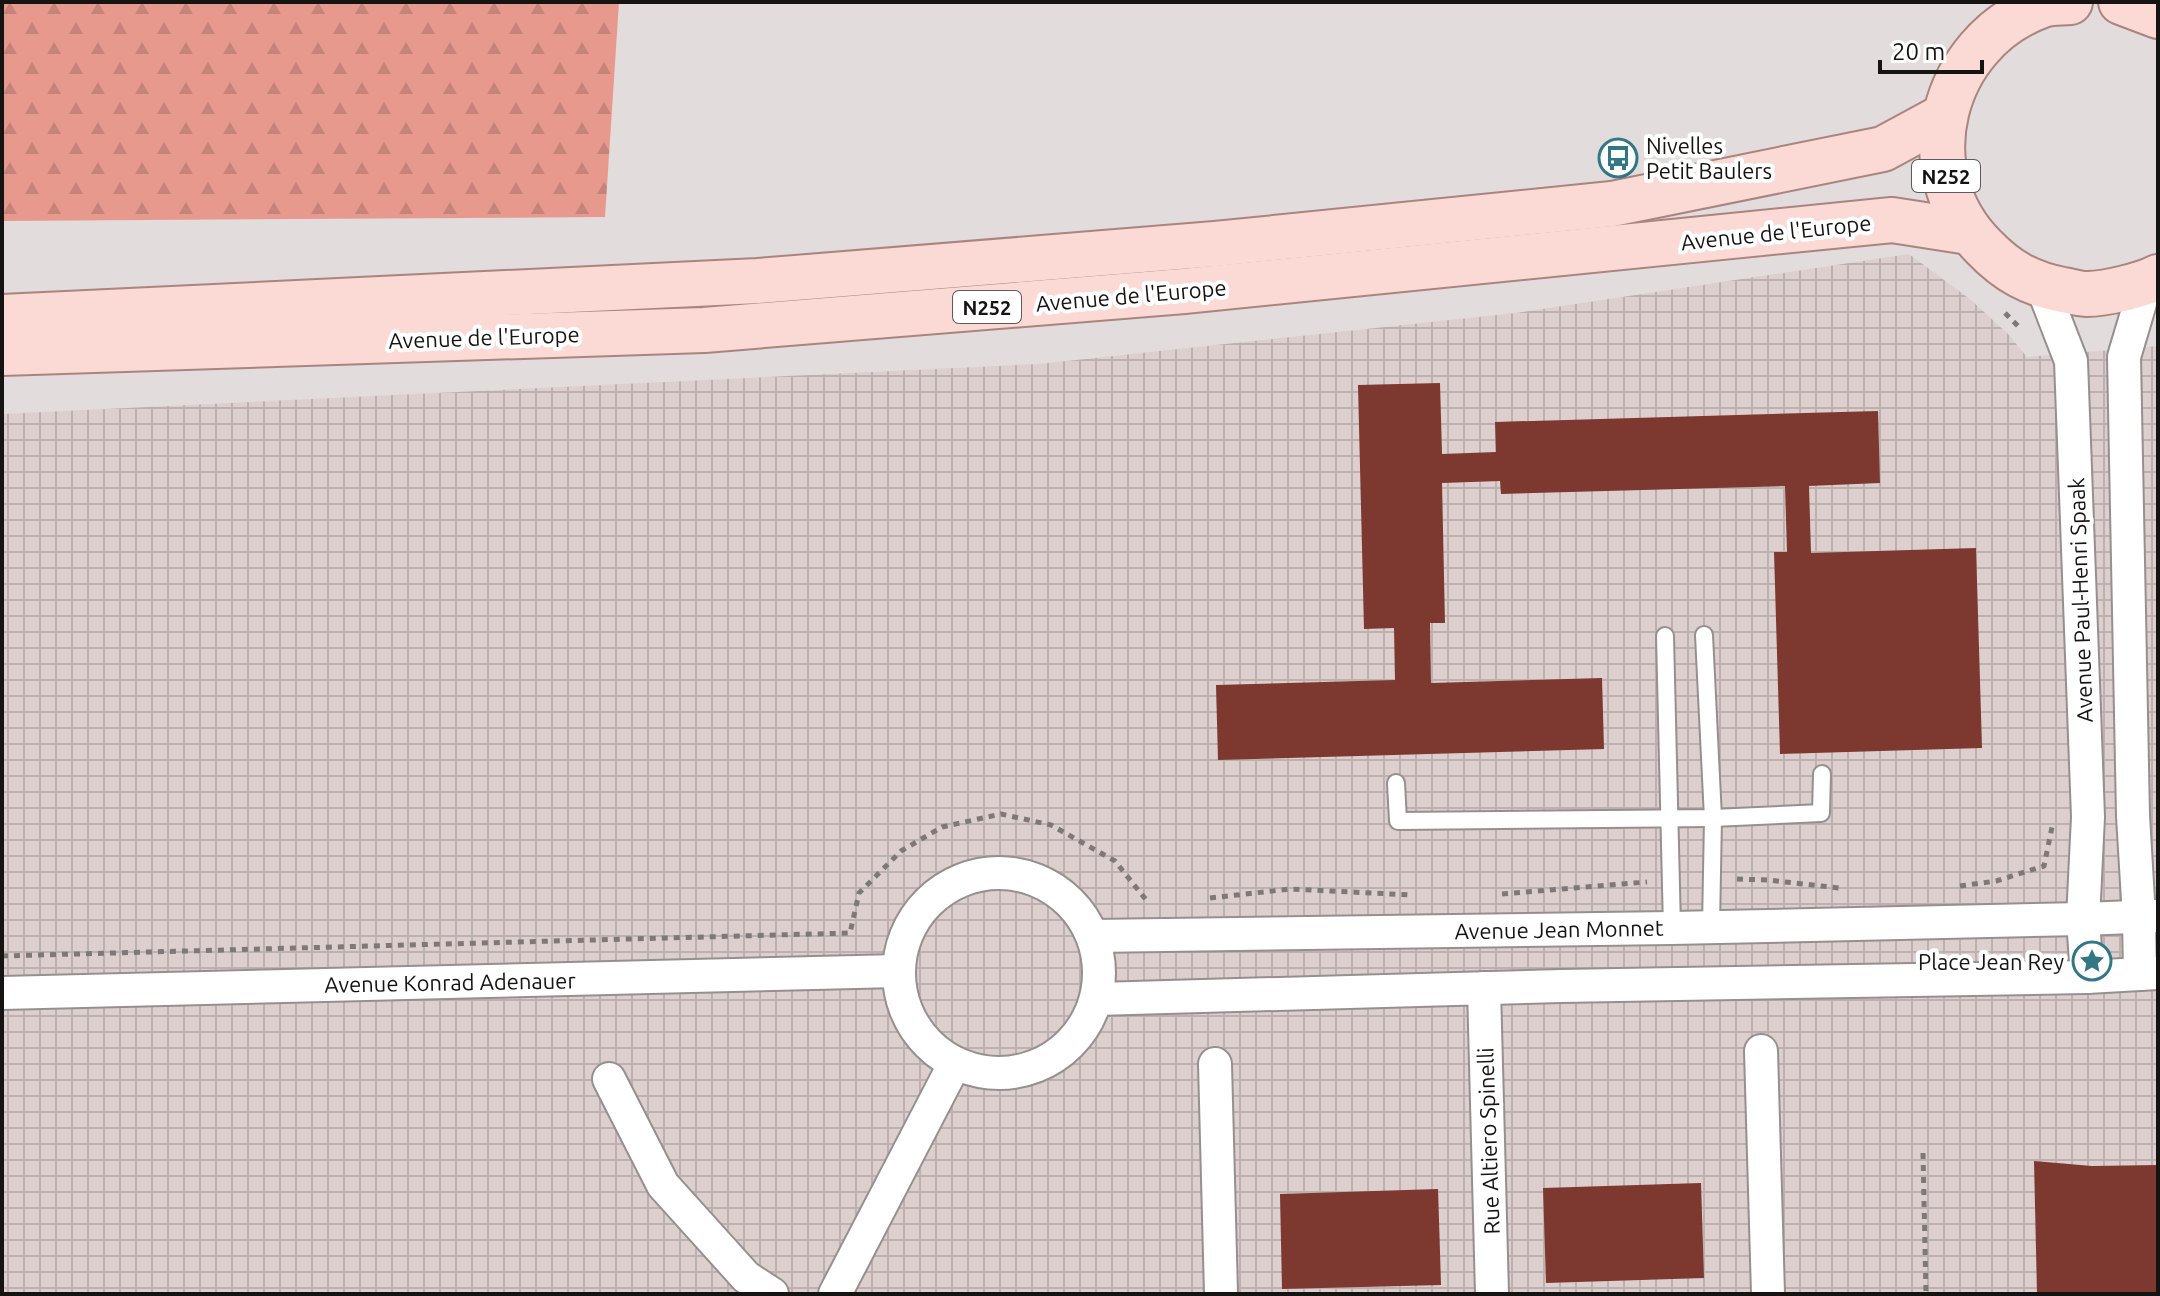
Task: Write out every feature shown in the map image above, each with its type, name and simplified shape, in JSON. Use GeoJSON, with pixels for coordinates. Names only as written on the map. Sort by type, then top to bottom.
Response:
{"type":"FeatureCollection","features":[{"type":"Feature","properties":{"kind":"main road"},"geometry":{"type":"LineString","coordinates":[[2121,2],[2158,16]]}},
{"type":"Feature","properties":{"kind":"main road","name":"N252"},"geometry":{"type":"LineString","coordinates":[[2051,3],[1999,27],[1964,67],[1944,116],[1942,157],[1950,196],[1969,232],[2001,265],[2042,286],[2087,294],[2152,280]]}},
{"type":"Feature","properties":{"kind":"main road","name":"Avenue de l'Europe"},"geometry":{"type":"LineString","coordinates":[[2,317],[758,281],[1231,242],[1612,204],[1883,149],[1944,116]]}},
{"type":"Feature","properties":{"kind":"main road","name":"Avenue de l'Europe"},"geometry":{"type":"LineString","coordinates":[[2,353],[704,330],[1184,291],[1892,220],[1969,232]]}},
{"type":"Feature","properties":{"kind":"street"},"geometry":{"type":"LineString","coordinates":[[1097,999],[2149,974],[2148,916],[2133,816],[2124,357],[2152,280]]}},
{"type":"Feature","properties":{"kind":"street","name":"Avenue Paul-Henri Spaak"},"geometry":{"type":"LineString","coordinates":[[2042,286],[2071,361],[2088,817],[2083,919]]}},
{"type":"Feature","properties":{"kind":"street"},"geometry":{"type":"LineString","coordinates":[[982,873],[1016,873],[1049,885],[1076,907],[1093,936],[1100,967],[1097,999],[1084,1028],[1062,1052],[1033,1068],[1001,1074],[969,1070],[940,1055],[917,1032],[902,1003],[898,971],[905,937],[922,907],[949,885],[982,873]]}},
{"type":"Feature","properties":{"kind":"street"},"geometry":{"type":"LineString","coordinates":[[2087,977],[2083,919],[2148,916]]}},
{"type":"Feature","properties":{"kind":"street","name":"Avenue Jean Monnet"},"geometry":{"type":"LineString","coordinates":[[1093,936],[2083,919]]}},
{"type":"Feature","properties":{"kind":"street","name":"Avenue Konrad Adenauer"},"geometry":{"type":"LineString","coordinates":[[2,993],[898,971]]}},
{"type":"Feature","properties":{"kind":"street","name":"Rue Altiero Spinelli"},"geometry":{"type":"LineString","coordinates":[[1484,988],[1492,1294]]}},
{"type":"Feature","properties":{"kind":"street"},"geometry":{"type":"LineString","coordinates":[[1761,1051],[1768,1294]]}},
{"type":"Feature","properties":{"kind":"street"},"geometry":{"type":"LineString","coordinates":[[835,1294],[955,1063]]}},
{"type":"Feature","properties":{"kind":"street"},"geometry":{"type":"LineString","coordinates":[[1215,1064],[1221,1294]]}},
{"type":"Feature","properties":{"kind":"street"},"geometry":{"type":"LineString","coordinates":[[609,1079],[663,1185],[746,1277],[772,1294]]}},
{"type":"Feature","properties":{"kind":"lane"},"geometry":{"type":"LineString","coordinates":[[1704,635],[1713,818],[1711,926]]}},
{"type":"Feature","properties":{"kind":"lane"},"geometry":{"type":"LineString","coordinates":[[1665,636],[1672,928]]}},
{"type":"Feature","properties":{"kind":"lane"},"geometry":{"type":"LineString","coordinates":[[1396,783],[1398,821],[1713,818],[1821,813],[1822,774]]}},
{"type":"Feature","properties":{"kind":"path"},"geometry":{"type":"LineString","coordinates":[[2005,313],[2025,333]]}},
{"type":"Feature","properties":{"kind":"path"},"geometry":{"type":"LineString","coordinates":[[2,956],[850,933],[859,893],[901,851],[942,827],[1001,814],[1051,825],[1115,861],[1149,905]]}},
{"type":"Feature","properties":{"kind":"path"},"geometry":{"type":"LineString","coordinates":[[1952,887],[1996,881],[2044,866],[2054,816]]}},
{"type":"Feature","properties":{"kind":"path"},"geometry":{"type":"LineString","coordinates":[[1712,879],[1768,880],[1845,889]]}},
{"type":"Feature","properties":{"kind":"path"},"geometry":{"type":"LineString","coordinates":[[1501,894],[1671,880]]}},
{"type":"Feature","properties":{"kind":"path"},"geometry":{"type":"LineString","coordinates":[[1196,900],[1290,889],[1427,896]]}},
{"type":"Feature","properties":{"kind":"path"},"geometry":{"type":"LineString","coordinates":[[1923,1153],[1926,1294]]}},
{"type":"Feature","properties":{"kind":"shaded area"},"geometry":{"type":"Polygon","coordinates":[[[1909,254],[1971,300],[2008,334],[2027,357],[2158,346],[2158,1294],[2,1294],[2,414],[1039,364],[1516,313],[1909,254]]]}},
{"type":"Feature","properties":{"kind":"green space"},"geometry":{"type":"Polygon","coordinates":[[[2,2],[619,2],[605,217],[2,221],[2,2]]]}},
{"type":"Feature","properties":{"kind":"building"},"geometry":{"type":"Polygon","coordinates":[[[1440,383],[1442,454],[1496,452],[1495,422],[1878,411],[1880,483],[1809,486],[1811,553],[1976,548],[1982,748],[1780,754],[1774,552],[1787,552],[1785,486],[1501,494],[1500,481],[1442,483],[1445,623],[1430,623],[1431,683],[1602,678],[1604,749],[1218,760],[1216,685],[1395,680],[1394,628],[1364,629],[1358,385],[1440,383]]]}},
{"type":"Feature","properties":{"kind":"building"},"geometry":{"type":"Polygon","coordinates":[[[2034,1161],[2092,1166],[2158,1165],[2158,1294],[2037,1294],[2034,1161]]]}},
{"type":"Feature","properties":{"kind":"building"},"geometry":{"type":"Polygon","coordinates":[[[1701,1183],[1704,1278],[1546,1283],[1543,1188],[1701,1183]]]}},
{"type":"Feature","properties":{"kind":"building"},"geometry":{"type":"Polygon","coordinates":[[[1438,1189],[1441,1285],[1282,1289],[1280,1194],[1438,1189]]]}},
{"type":"Feature","properties":{"kind":"place","name":"Nivelles Petit Baulers"},"geometry":{"type":"Point","coordinates":[1618,158]}},
{"type":"Feature","properties":{"kind":"place","name":"Place Jean Rey"},"geometry":{"type":"Point","coordinates":[2092,961]}}]}
